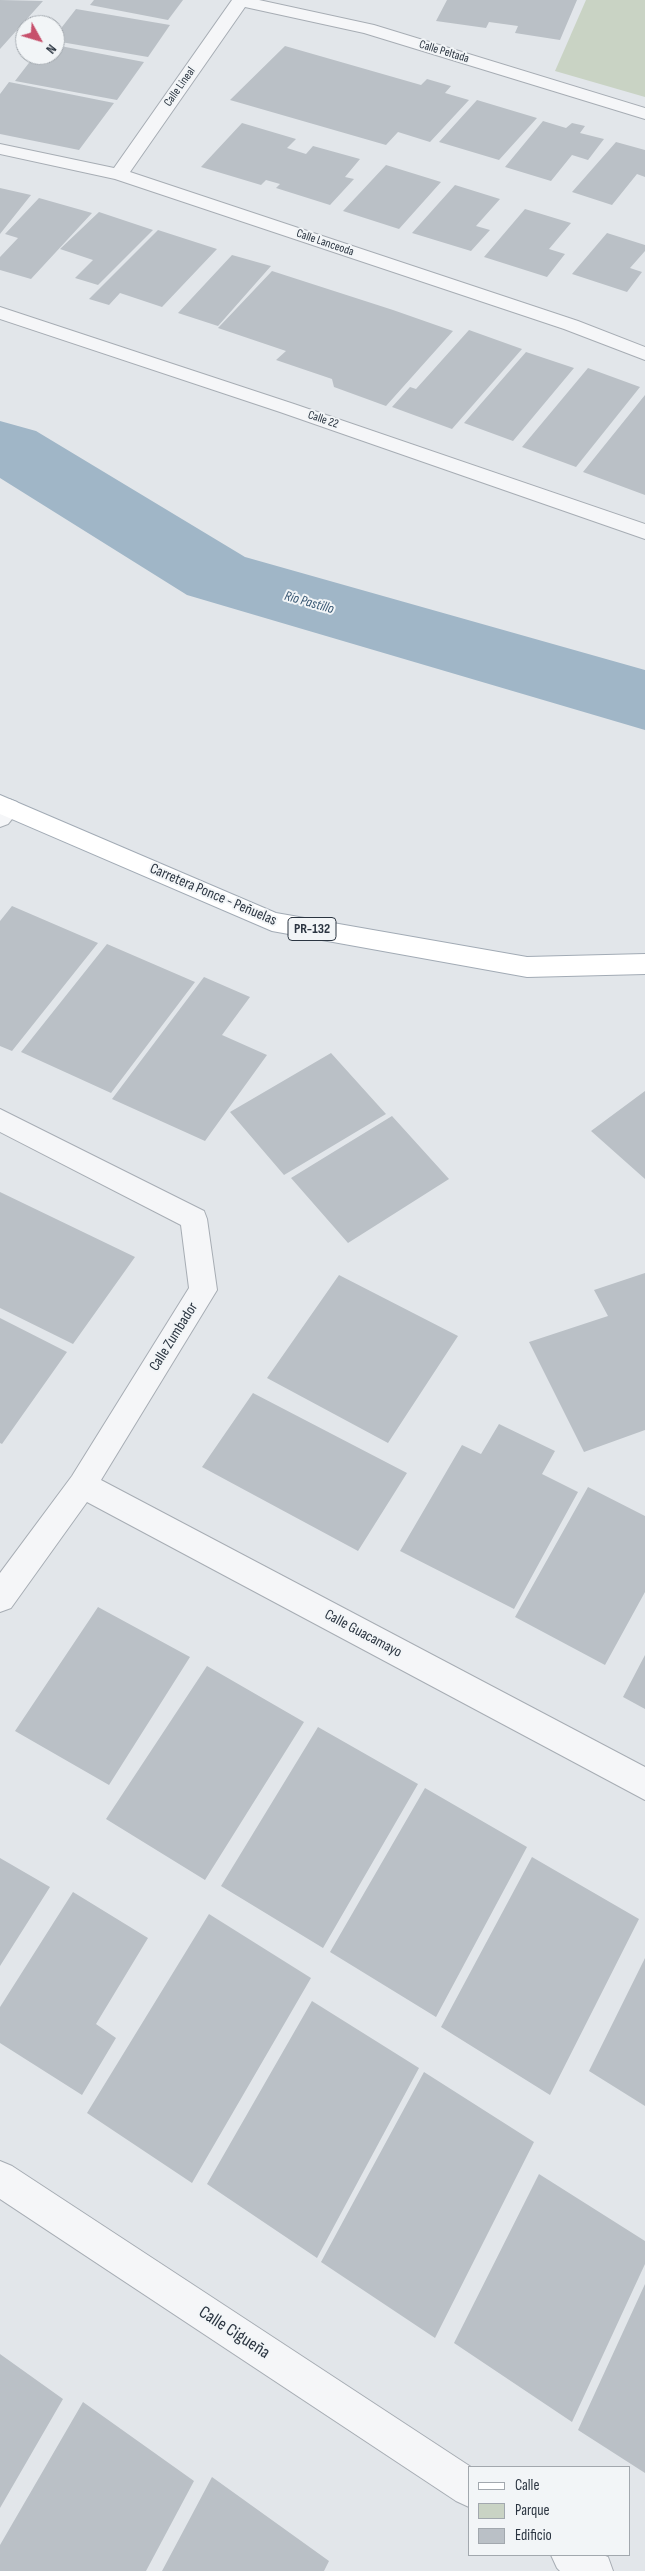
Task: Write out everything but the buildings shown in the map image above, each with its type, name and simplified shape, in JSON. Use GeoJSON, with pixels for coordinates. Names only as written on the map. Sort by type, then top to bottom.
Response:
{"type":"FeatureCollection","features":[{"type":"Feature","properties":{"kind":"main road","name":"Carretera Ponce - Peñuelas"},"geometry":{"type":"LineString","coordinates":[[3,810],[272,922],[526,968],[645,964]]}},
{"type":"Feature","properties":{"kind":"street","name":"Calle Peltada"},"geometry":{"type":"LineString","coordinates":[[240,1],[368,29],[645,114]]}},
{"type":"Feature","properties":{"kind":"street","name":"Calle Lineal"},"geometry":{"type":"LineString","coordinates":[[119,174],[240,1]]}},
{"type":"Feature","properties":{"kind":"street","name":"Calle Lanceoda"},"geometry":{"type":"LineString","coordinates":[[0,149],[119,174],[561,322],[645,354]]}},
{"type":"Feature","properties":{"kind":"street","name":"Calle 22"},"geometry":{"type":"LineString","coordinates":[[0,313],[287,408],[645,532]]}},
{"type":"Feature","properties":{"kind":"street","name":"Calle Zumbador"},"geometry":{"type":"LineString","coordinates":[[0,1120],[194,1220],[203,1290],[82,1485],[0,1598]]}},
{"type":"Feature","properties":{"kind":"street","name":"Calle Guacamayo"},"geometry":{"type":"LineString","coordinates":[[82,1485],[645,1784]]}},
{"type":"Feature","properties":{"kind":"street","name":"Calle Cigueña"},"geometry":{"type":"LineString","coordinates":[[0,2178],[468,2487]]}},
{"type":"Feature","properties":{"kind":"street"},"geometry":{"type":"LineString","coordinates":[[572,2556],[594,2571]]}},
{"type":"Feature","properties":{"kind":"green space"},"geometry":{"type":"Polygon","coordinates":[[[586,0],[645,0],[645,97],[555,71],[586,0]]]}},
{"type":"Feature","properties":{"kind":"waterway","name":"Río Pastillo"},"geometry":{"type":"LineString","coordinates":[[0,446],[9,449],[216,576],[645,700]]}}]}
